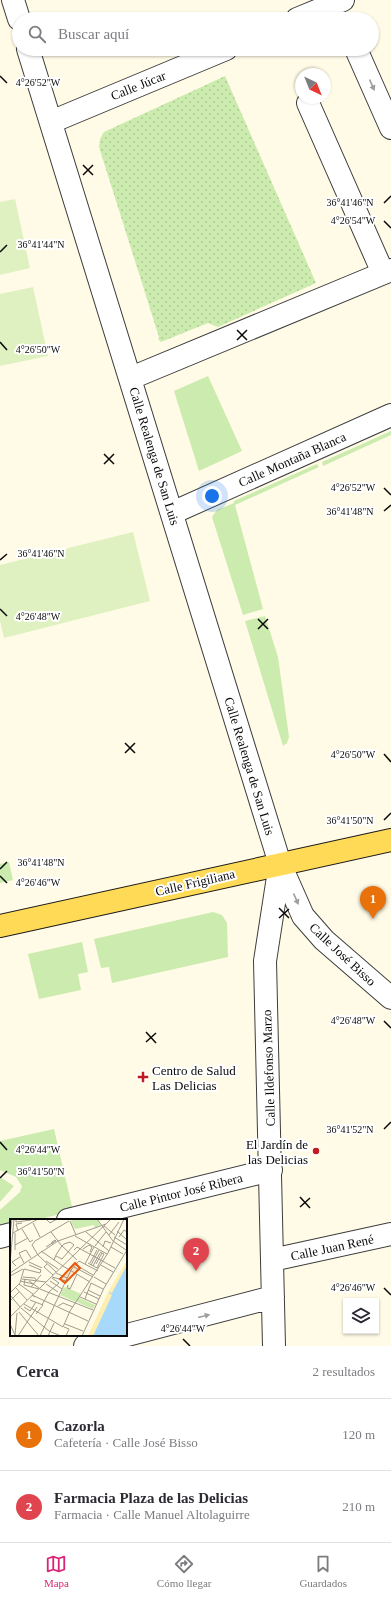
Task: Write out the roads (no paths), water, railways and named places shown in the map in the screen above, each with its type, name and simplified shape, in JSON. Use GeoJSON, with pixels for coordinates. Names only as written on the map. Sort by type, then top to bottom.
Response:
{"type":"FeatureCollection","features":[{"type":"Feature","properties":{"kind":"main road","name":"Calle Frigiliana"},"geometry":{"type":"LineString","coordinates":[[0,926],[391,840]]}},
{"type":"Feature","properties":{"kind":"street"},"geometry":{"type":"LineString","coordinates":[[13,0],[17,12]]}},
{"type":"Feature","properties":{"kind":"street"},"geometry":{"type":"LineString","coordinates":[[323,12],[341,7]]}},
{"type":"Feature","properties":{"kind":"street","name":"Calle Realenga de San Luis"},"geometry":{"type":"LineString","coordinates":[[30,56],[280,864]]}},
{"type":"Feature","properties":{"kind":"street","name":"Calle Júcar"},"geometry":{"type":"LineString","coordinates":[[51,122],[209,56]]}},
{"type":"Feature","properties":{"kind":"street"},"geometry":{"type":"LineString","coordinates":[[359,56],[391,128]]}},
{"type":"Feature","properties":{"kind":"street"},"geometry":{"type":"LineString","coordinates":[[131,378],[387,272],[308,104]]}},
{"type":"Feature","properties":{"kind":"street","name":"Calle Montaña Blanca"},"geometry":{"type":"LineString","coordinates":[[172,513],[391,415]]}},
{"type":"Feature","properties":{"kind":"street","name":"Calle José Bisso"},"geometry":{"type":"LineString","coordinates":[[280,864],[303,916],[324,940],[391,998]]}},
{"type":"Feature","properties":{"kind":"street","name":"Calle Ildefonso Marzo"},"geometry":{"type":"LineString","coordinates":[[274,1346],[265,961],[280,864]]}},
{"type":"Feature","properties":{"kind":"street","name":"Calle Pintor José Ribera"},"geometry":{"type":"LineString","coordinates":[[72,1219],[271,1170]]}},
{"type":"Feature","properties":{"kind":"street"},"geometry":{"type":"LineString","coordinates":[[0,1237],[10,1234]]}},
{"type":"Feature","properties":{"kind":"street","name":"Calle Juan René"},"geometry":{"type":"LineString","coordinates":[[272,1260],[391,1234]]}},
{"type":"Feature","properties":{"kind":"street"},"geometry":{"type":"LineString","coordinates":[[85,1346],[135,1340],[273,1297]]}},
{"type":"Feature","properties":{"kind":"place","name":"Cazorla"},"geometry":{"type":"Point","coordinates":[373,919]}},
{"type":"Feature","properties":{"kind":"place","name":"Centro de Salud Las Delicias"},"geometry":{"type":"Point","coordinates":[143,1077]}},
{"type":"Feature","properties":{"kind":"place","name":"El Jardín de las Delicias"},"geometry":{"type":"Point","coordinates":[316,1151]}},
{"type":"Feature","properties":{"kind":"place","name":"Farmacia Plaza de las Delicias"},"geometry":{"type":"Point","coordinates":[196,1271]}}]}
